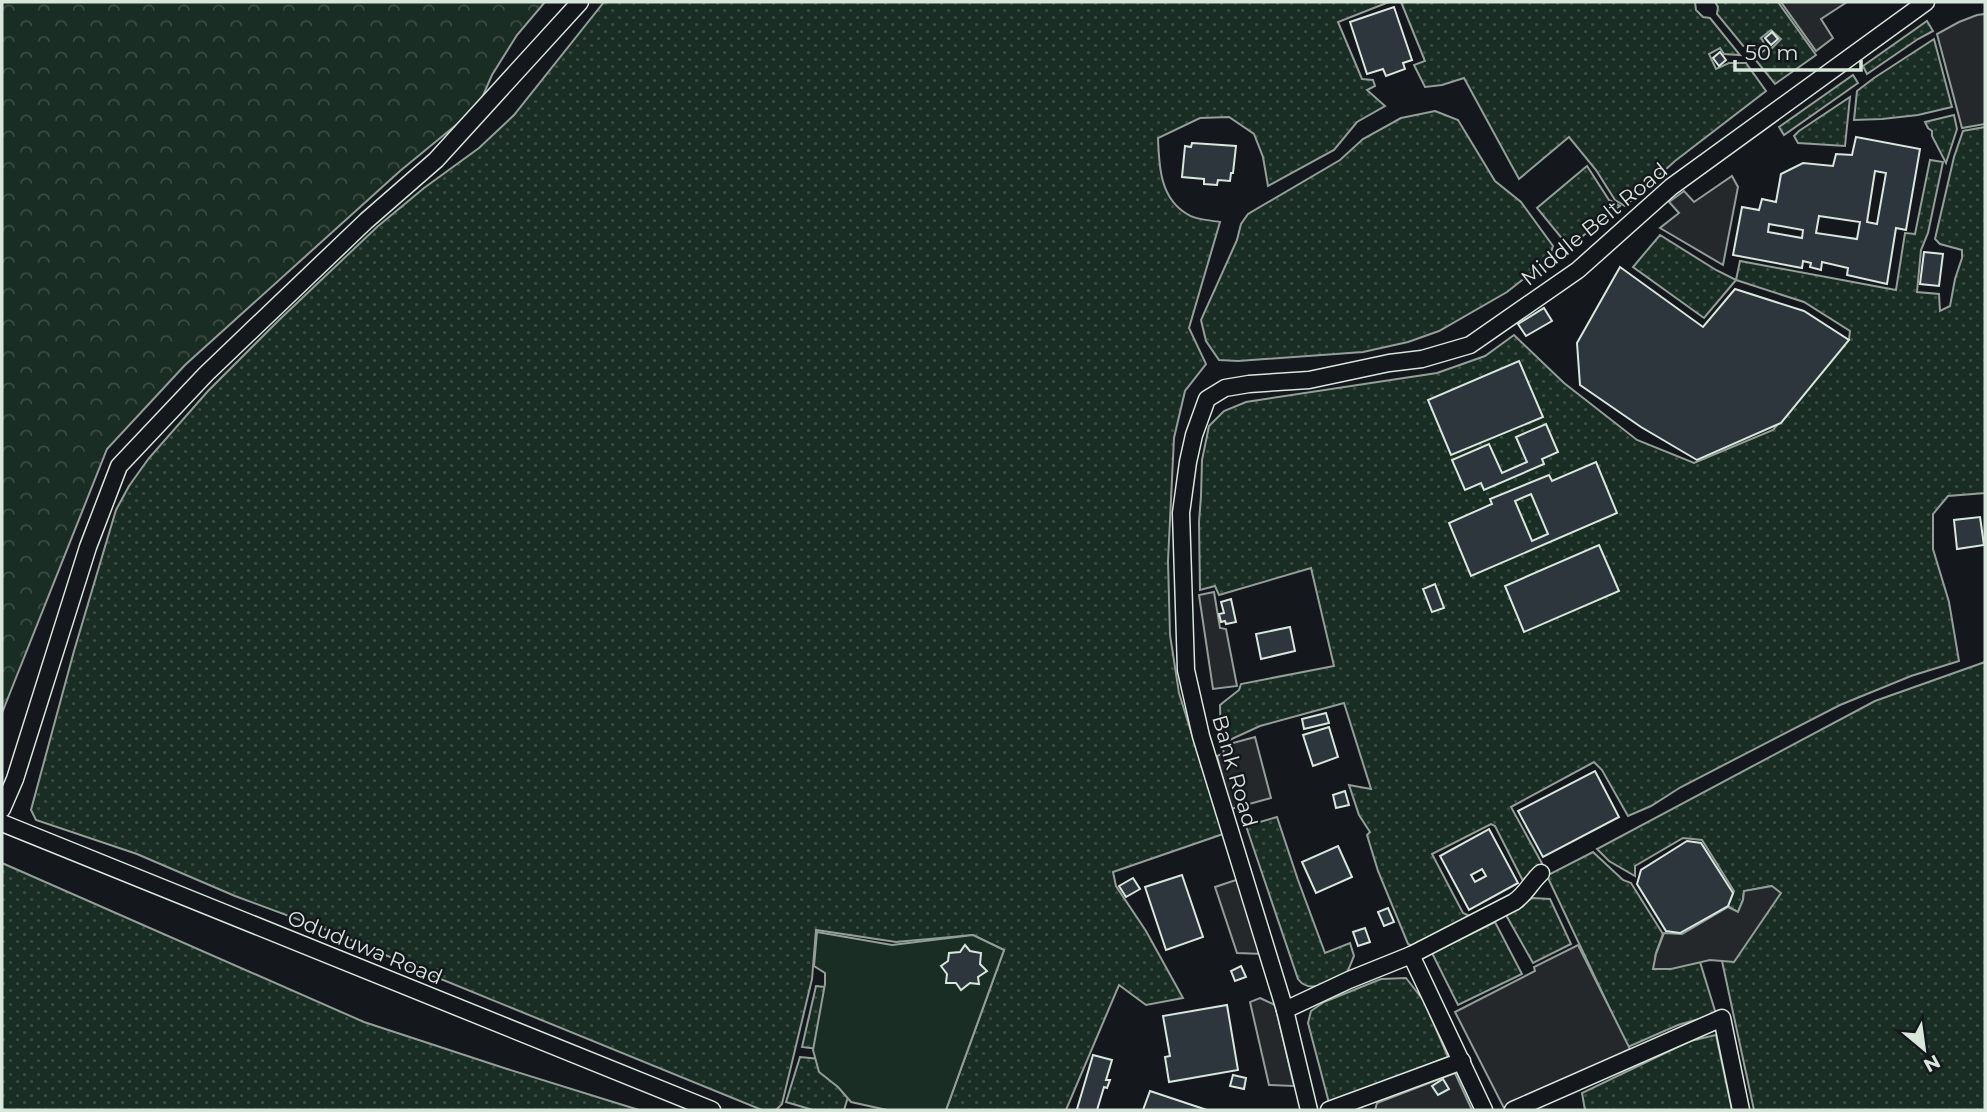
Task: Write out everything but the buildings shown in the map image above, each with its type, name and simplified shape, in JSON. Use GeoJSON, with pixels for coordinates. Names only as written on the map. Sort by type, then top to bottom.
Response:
{"type":"FeatureCollection","features":[{"type":"Feature","properties":{"kind":"street"},"geometry":{"type":"LineString","coordinates":[[2,809],[16,779],[88,547],[119,466],[206,374],[366,221],[436,160],[580,2]]}},
{"type":"Feature","properties":{"kind":"street","name":"Middle Belt Road"},"geometry":{"type":"LineString","coordinates":[[1194,435],[1208,399],[1226,388],[1309,380],[1388,363],[1422,359],[1470,345],[1578,270],[1671,187],[1926,2]]}},
{"type":"Feature","properties":{"kind":"street","name":"Bank Road"},"geometry":{"type":"LineString","coordinates":[[1194,435],[1181,513],[1186,670],[1205,749],[1285,1010],[1309,1110]]}},
{"type":"Feature","properties":{"kind":"street","name":"Oduduwa Road"},"geometry":{"type":"LineString","coordinates":[[2,823],[712,1110]]}},
{"type":"Feature","properties":{"kind":"street"},"geometry":{"type":"LineString","coordinates":[[1285,1010],[1411,955],[1514,902],[1541,873]]}},
{"type":"Feature","properties":{"kind":"street"},"geometry":{"type":"LineString","coordinates":[[1411,955],[1484,1110]]}},
{"type":"Feature","properties":{"kind":"street"},"geometry":{"type":"LineString","coordinates":[[1513,1110],[1722,1018],[1741,1110]]}},
{"type":"Feature","properties":{"kind":"street"},"geometry":{"type":"LineString","coordinates":[[1329,1110],[1462,1061]]}},
{"type":"Feature","properties":{"kind":"green space"},"geometry":{"type":"Polygon","coordinates":[[[2,2],[545,2],[517,35],[492,75],[478,107],[400,171],[185,365],[107,449],[2,713],[2,2]]]}},
{"type":"Feature","properties":{"kind":"green space"},"geometry":{"type":"Polygon","coordinates":[[[604,2],[1389,2],[1338,22],[1362,79],[1373,80],[1375,86],[1367,90],[1385,106],[1357,122],[1334,150],[1268,186],[1263,157],[1254,134],[1229,117],[1200,118],[1158,138],[1160,170],[1171,199],[1190,216],[1220,222],[1189,328],[1206,364],[1185,391],[1174,438],[1168,561],[1170,635],[1179,693],[1223,834],[1113,872],[1116,886],[1146,931],[1183,998],[1146,1005],[1119,985],[1066,1110],[946,1110],[1004,950],[973,935],[896,942],[816,930],[812,979],[782,1104],[776,1110],[762,1110],[340,935],[235,896],[137,854],[36,820],[31,810],[116,510],[129,486],[149,458],[208,391],[279,320],[377,227],[479,148],[514,115],[604,2]]]}},
{"type":"Feature","properties":{"kind":"green space"},"geometry":{"type":"Polygon","coordinates":[[[1401,2],[1695,2],[1696,10],[1703,17],[1710,18],[1740,55],[1724,54],[1720,48],[1709,54],[1716,69],[1729,63],[1746,63],[1766,91],[1675,161],[1625,206],[1615,200],[1596,170],[1569,137],[1519,179],[1464,78],[1425,87],[1414,65],[1425,61],[1401,2]]]}},
{"type":"Feature","properties":{"kind":"green space"},"geometry":{"type":"Polygon","coordinates":[[[1715,2],[1778,2],[1816,55],[1775,84],[1754,58],[1769,47],[1772,48],[1781,39],[1771,30],[1761,38],[1764,43],[1749,53],[1717,14],[1718,7],[1715,2]]]}},
{"type":"Feature","properties":{"kind":"green space"},"geometry":{"type":"Polygon","coordinates":[[[1927,21],[1933,31],[1867,74],[1863,66],[1927,21]]]}},
{"type":"Feature","properties":{"kind":"green space"},"geometry":{"type":"Polygon","coordinates":[[[1934,39],[1952,107],[1918,115],[1854,120],[1857,91],[1934,39]]]}},
{"type":"Feature","properties":{"kind":"green space"},"geometry":{"type":"Polygon","coordinates":[[[1853,75],[1858,83],[1784,135],[1779,127],[1853,75]]]}},
{"type":"Feature","properties":{"kind":"green space"},"geometry":{"type":"Polygon","coordinates":[[[1850,97],[1845,146],[1798,143],[1794,136],[1799,131],[1850,97]]]}},
{"type":"Feature","properties":{"kind":"green space"},"geometry":{"type":"Polygon","coordinates":[[[1435,111],[1458,120],[1495,181],[1521,202],[1553,246],[1549,259],[1507,292],[1439,331],[1408,342],[1363,352],[1219,360],[1206,341],[1201,320],[1237,240],[1241,224],[1248,214],[1340,160],[1363,139],[1401,118],[1435,111]]]}},
{"type":"Feature","properties":{"kind":"green space"},"geometry":{"type":"Polygon","coordinates":[[[1954,115],[1957,129],[1946,163],[1932,131],[1925,122],[1954,115]]]}},
{"type":"Feature","properties":{"kind":"green space"},"geometry":{"type":"Polygon","coordinates":[[[1985,127],[1985,493],[1948,496],[1933,514],[1933,549],[1949,602],[1959,661],[1911,676],[1840,705],[1628,816],[1602,770],[1594,762],[1511,807],[1544,867],[1524,883],[1495,826],[1491,824],[1432,854],[1463,913],[1472,917],[1413,946],[1408,944],[1378,871],[1367,835],[1370,832],[1359,815],[1349,785],[1371,789],[1344,703],[1260,726],[1221,744],[1220,705],[1239,690],[1241,684],[1334,666],[1311,568],[1219,595],[1215,586],[1200,590],[1202,460],[1209,426],[1224,411],[1246,402],[1437,373],[1485,356],[1514,335],[1564,383],[1637,440],[1694,463],[1773,430],[1849,339],[1850,331],[1804,302],[1736,280],[1740,261],[1896,290],[1905,233],[1915,234],[1930,160],[1943,162],[1928,233],[1921,250],[1917,292],[1939,294],[1940,311],[1950,306],[1962,250],[1940,244],[1935,239],[1954,157],[1963,131],[1985,127]]]}},
{"type":"Feature","properties":{"kind":"green space"},"geometry":{"type":"Polygon","coordinates":[[[1587,166],[1609,200],[1620,206],[1569,247],[1537,208],[1587,166]]]}},
{"type":"Feature","properties":{"kind":"green space"},"geometry":{"type":"Polygon","coordinates":[[[1660,235],[1736,280],[1704,318],[1633,267],[1660,235]]]}},
{"type":"Feature","properties":{"kind":"green space"},"geometry":{"type":"Polygon","coordinates":[[[1985,662],[1985,1110],[1754,1110],[1722,961],[1734,961],[1771,886],[1744,891],[1738,912],[1728,906],[1734,891],[1702,840],[1683,838],[1635,866],[1635,876],[1609,861],[1597,849],[1875,701],[1985,662]]]}},
{"type":"Feature","properties":{"kind":"green space"},"geometry":{"type":"Polygon","coordinates":[[[1277,817],[1325,953],[1350,943],[1354,956],[1347,973],[1321,985],[1309,986],[1298,979],[1246,826],[1277,817]]]}},
{"type":"Feature","properties":{"kind":"green space"},"geometry":{"type":"Polygon","coordinates":[[[1593,852],[1623,880],[1631,883],[1663,934],[1654,969],[1700,962],[1716,1014],[1678,1025],[1628,1047],[1548,878],[1548,875],[1593,852]]]}},
{"type":"Feature","properties":{"kind":"green space"},"geometry":{"type":"Polygon","coordinates":[[[2,863],[364,1022],[639,1110],[2,1110],[2,863]]]}},
{"type":"Feature","properties":{"kind":"green space"},"geometry":{"type":"Polygon","coordinates":[[[1532,898],[1550,899],[1571,944],[1533,963],[1506,915],[1532,898]]]}},
{"type":"Feature","properties":{"kind":"green space"},"geometry":{"type":"Polygon","coordinates":[[[1495,922],[1522,974],[1458,1005],[1432,953],[1495,922]]]}},
{"type":"Feature","properties":{"kind":"green space"},"geometry":{"type":"Polygon","coordinates":[[[817,932],[892,945],[973,935],[1004,950],[946,1110],[887,1110],[851,1102],[819,1072],[813,1050],[825,973],[814,966],[817,932]]]}},
{"type":"Feature","properties":{"kind":"green space"},"geometry":{"type":"Polygon","coordinates":[[[1406,978],[1424,1001],[1448,1057],[1329,1103],[1308,1023],[1311,1011],[1324,1002],[1381,979],[1406,978]]]}},
{"type":"Feature","properties":{"kind":"green space"},"geometry":{"type":"Polygon","coordinates":[[[816,986],[878,993],[849,1053],[802,1047],[816,986]]]}},
{"type":"Feature","properties":{"kind":"green space"},"geometry":{"type":"Polygon","coordinates":[[[1716,1035],[1732,1110],[1585,1110],[1582,1093],[1690,1041],[1716,1035]]]}},
{"type":"Feature","properties":{"kind":"green space"},"geometry":{"type":"Polygon","coordinates":[[[800,1057],[850,1062],[856,1071],[844,1110],[813,1110],[786,1102],[800,1057]]]}},
{"type":"Feature","properties":{"kind":"shaded area"},"geometry":{"type":"Polygon","coordinates":[[[1781,2],[1847,2],[1821,19],[1833,38],[1816,51],[1781,2]]]}},
{"type":"Feature","properties":{"kind":"shaded area"},"geometry":{"type":"Polygon","coordinates":[[[1985,14],[1985,124],[1962,128],[1937,34],[1959,22],[1985,14]]]}},
{"type":"Feature","properties":{"kind":"shaded area"},"geometry":{"type":"Polygon","coordinates":[[[1732,176],[1738,187],[1723,265],[1660,228],[1679,213],[1669,202],[1684,191],[1694,202],[1732,176]]]}},
{"type":"Feature","properties":{"kind":"shaded area"},"geometry":{"type":"Polygon","coordinates":[[[1214,592],[1220,628],[1226,629],[1237,686],[1213,689],[1199,595],[1214,592]]]}},
{"type":"Feature","properties":{"kind":"shaded area"},"geometry":{"type":"Polygon","coordinates":[[[1255,737],[1271,798],[1231,809],[1217,756],[1224,753],[1222,746],[1255,737]]]}},
{"type":"Feature","properties":{"kind":"shaded area"},"geometry":{"type":"Polygon","coordinates":[[[1239,879],[1263,954],[1237,953],[1215,887],[1239,879]]]}},
{"type":"Feature","properties":{"kind":"shaded area"},"geometry":{"type":"Polygon","coordinates":[[[1772,886],[1781,893],[1734,962],[1710,960],[1671,969],[1653,969],[1664,933],[1682,934],[1728,907],[1738,912],[1744,891],[1772,886]]]}},
{"type":"Feature","properties":{"kind":"shaded area"},"geometry":{"type":"Polygon","coordinates":[[[1578,945],[1630,1049],[1505,1110],[1455,1012],[1535,971],[1534,967],[1578,945]]]}},
{"type":"Feature","properties":{"kind":"shaded area"},"geometry":{"type":"Polygon","coordinates":[[[1260,998],[1275,1005],[1294,1086],[1269,1085],[1250,1002],[1260,998]]]}},
{"type":"Feature","properties":{"kind":"shaded area"},"geometry":{"type":"Polygon","coordinates":[[[1455,1073],[1472,1110],[1375,1110],[1377,1103],[1455,1073]]]}}]}
